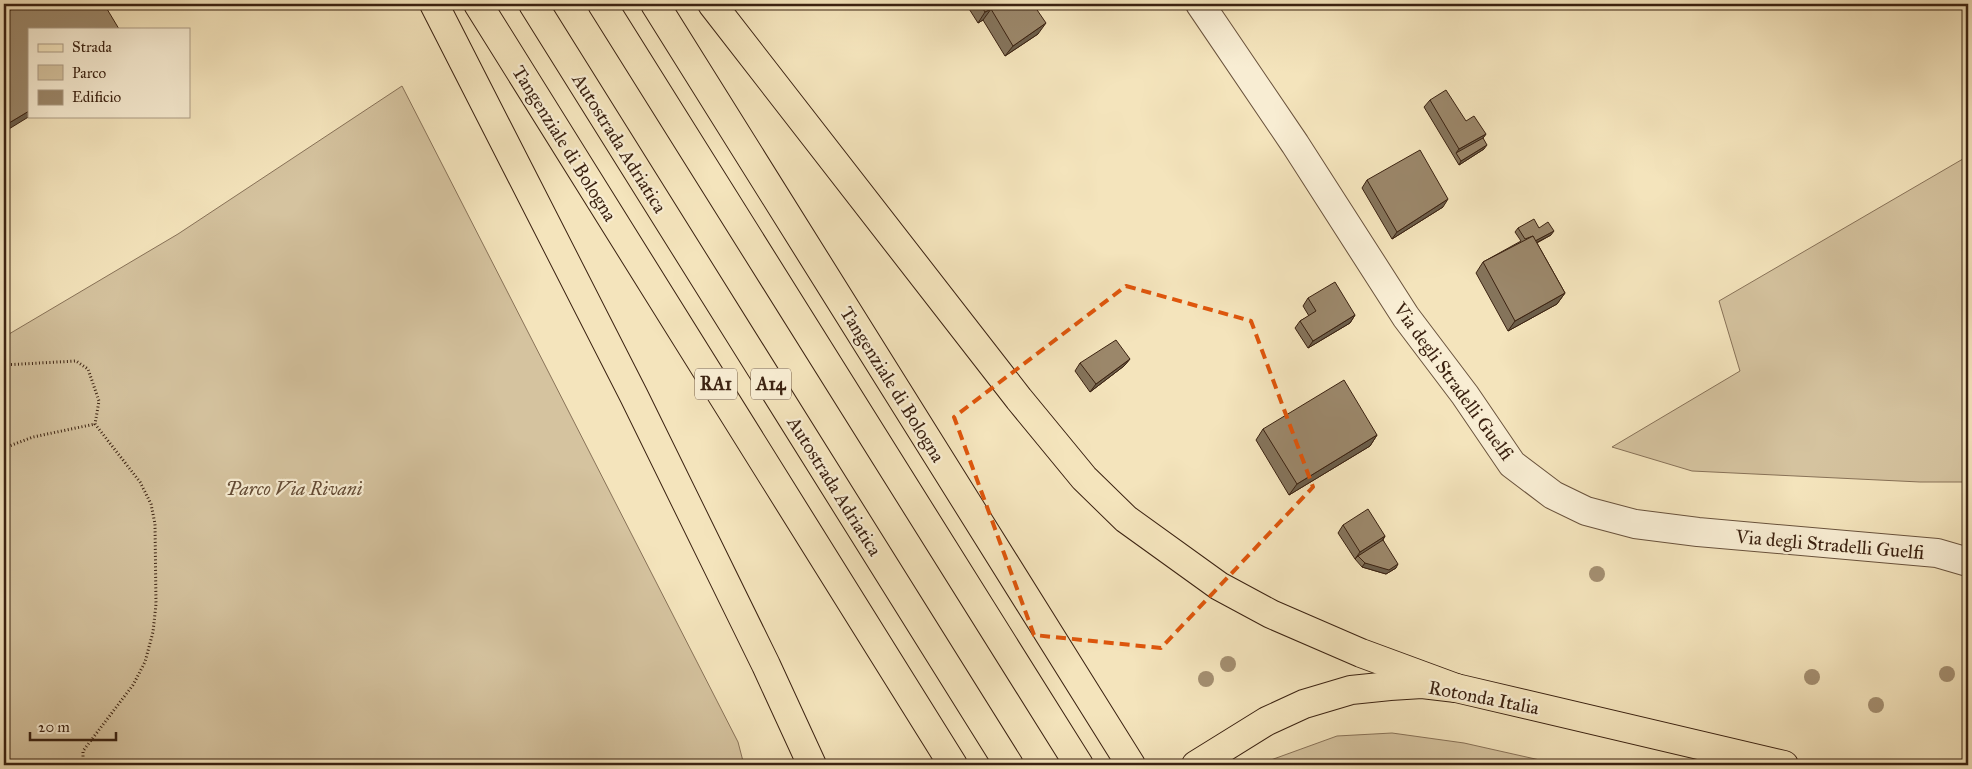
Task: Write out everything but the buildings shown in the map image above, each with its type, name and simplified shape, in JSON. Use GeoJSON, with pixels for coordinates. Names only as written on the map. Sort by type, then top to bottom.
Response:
{"type":"FeatureCollection","features":[{"type":"Feature","properties":{"kind":"main road"},"geometry":{"type":"LineString","coordinates":[[434,4],[634,396],[766,665],[812,765]]}},
{"type":"Feature","properties":{"kind":"main road","name":"Tangenziale di Bologna"},"geometry":{"type":"LineString","coordinates":[[478,4],[953,765]]}},
{"type":"Feature","properties":{"kind":"main road","name":"Autostrada Adriatica"},"geometry":{"type":"LineString","coordinates":[[533,4],[1009,765]]}},
{"type":"Feature","properties":{"kind":"main road"},"geometry":{"type":"LineString","coordinates":[[602,4],[1079,765]]}},
{"type":"Feature","properties":{"kind":"main road","name":"Tangenziale di Bologna"},"geometry":{"type":"LineString","coordinates":[[655,4],[1131,765]]}},
{"type":"Feature","properties":{"kind":"main road"},"geometry":{"type":"LineString","coordinates":[[712,4],[1019,399],[1084,478],[1126,518],[1219,586],[1271,614],[1361,653],[1456,688]]}},
{"type":"Feature","properties":{"kind":"main road","name":"Rotonda Italia"},"geometry":{"type":"LineString","coordinates":[[1196,765],[1267,721],[1304,704],[1351,690],[1422,684],[1456,688],[1784,765]]}},
{"type":"Feature","properties":{"kind":"street","name":"Via degli Stradelli Guelfi"},"geometry":{"type":"LineString","coordinates":[[1200,4],[1295,144],[1406,316],[1465,395],[1512,464],[1553,495],[1586,510],[1635,524],[1698,532],[1937,553],[1968,562]]}},
{"type":"Feature","properties":{"kind":"path"},"geometry":{"type":"LineString","coordinates":[[4,366],[76,361],[88,369],[99,401],[95,424],[140,482],[151,504],[155,524],[156,604],[153,632],[145,662],[133,685],[83,751],[82,765]]}},
{"type":"Feature","properties":{"kind":"path"},"geometry":{"type":"LineString","coordinates":[[4,448],[33,437],[95,424]]}},
{"type":"Feature","properties":{"kind":"highlighted area"},"geometry":{"type":"Polygon","coordinates":[[[1126,286],[1251,321],[1313,487],[1161,648],[1034,635],[954,417],[1126,286]]]}},
{"type":"Feature","properties":{"kind":"green space","name":"Parco Via Rivani"},"geometry":{"type":"Polygon","coordinates":[[[402,86],[738,742],[744,765],[4,765],[4,337],[178,234],[402,86]]]}},
{"type":"Feature","properties":{"kind":"green space"},"geometry":{"type":"Polygon","coordinates":[[[1968,156],[1968,482],[1920,482],[1692,471],[1612,447],[1740,371],[1719,301],[1968,156]]]}},
{"type":"Feature","properties":{"kind":"green space"},"geometry":{"type":"Polygon","coordinates":[[[1392,733],[1464,743],[1562,765],[1257,765],[1337,736],[1392,733]]]}}]}
